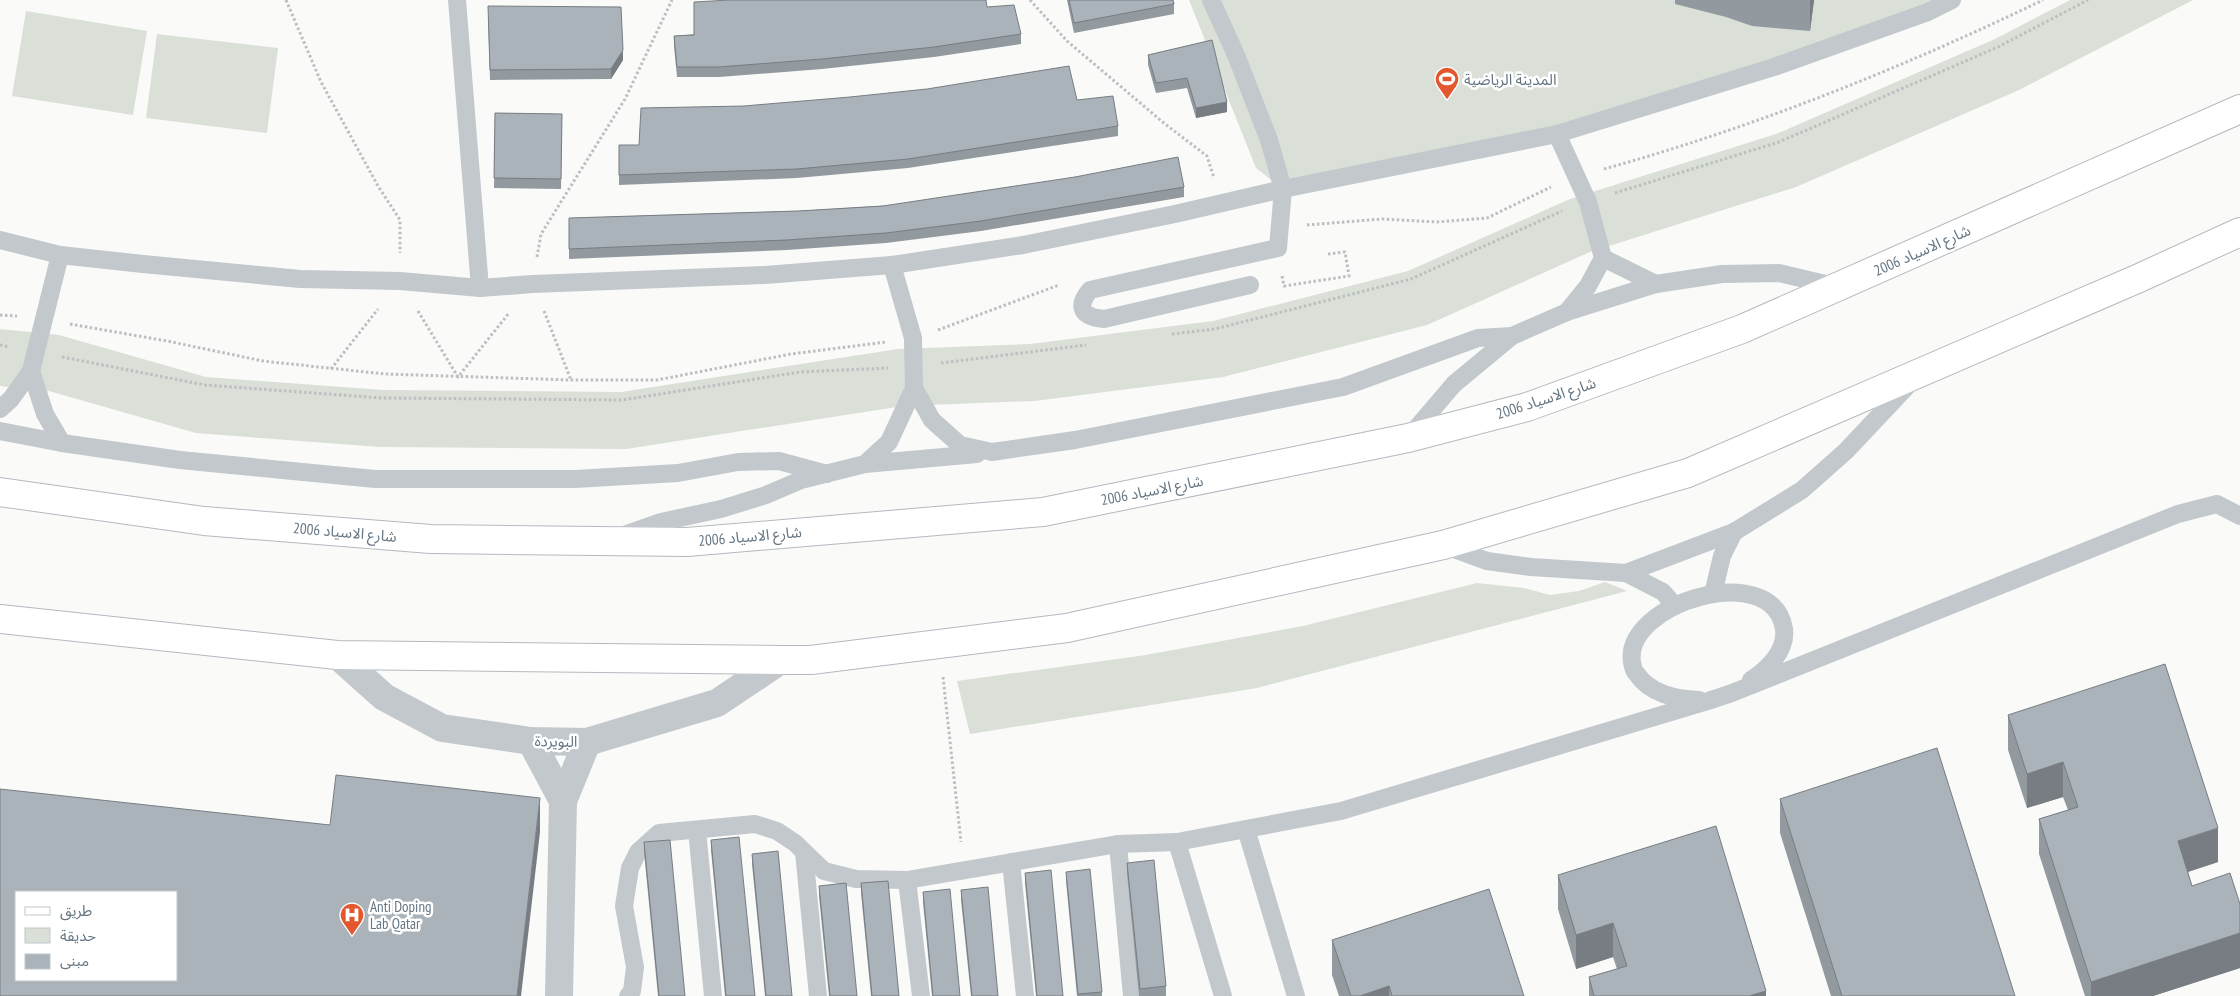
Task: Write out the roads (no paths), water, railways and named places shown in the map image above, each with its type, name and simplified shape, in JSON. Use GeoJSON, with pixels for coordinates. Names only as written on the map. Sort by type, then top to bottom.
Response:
{"type":"FeatureCollection","features":[{"type":"Feature","properties":{"kind":"main road","name":"شارع الاسياد 2006"},"geometry":{"type":"LineString","coordinates":[[0,492],[204,521],[421,539],[687,542],[1043,512],[1408,438],[1526,407],[1742,329],[2240,110]]}},
{"type":"Feature","properties":{"kind":"main road"},"geometry":{"type":"LineString","coordinates":[[0,619],[337,655],[781,660],[811,660],[1067,628],[1443,545],[1688,472],[2137,279],[2240,232]]}},
{"type":"Feature","properties":{"kind":"street","name":"البويردة"},"geometry":{"type":"LineString","coordinates":[[337,655],[384,697],[442,728],[531,741],[587,742],[717,703],[781,660]]}},
{"type":"Feature","properties":{"kind":"street"},"geometry":{"type":"LineString","coordinates":[[531,741],[563,801]]}},
{"type":"Feature","properties":{"kind":"street"},"geometry":{"type":"LineString","coordinates":[[559,996],[563,801],[587,742]]}},
{"type":"Feature","properties":{"kind":"lane"},"geometry":{"type":"LineString","coordinates":[[457,0],[480,288]]}},
{"type":"Feature","properties":{"kind":"lane"},"geometry":{"type":"LineString","coordinates":[[1211,0],[1236,55],[1269,140],[1283,189],[1278,248],[1090,290],[1084,297],[1082,305],[1084,312],[1090,316],[1104,319],[1250,285]]}},
{"type":"Feature","properties":{"kind":"lane"},"geometry":{"type":"LineString","coordinates":[[0,240],[60,255],[300,279],[400,281],[480,288],[533,284],[765,276],[892,265],[1023,245],[1283,189],[1557,134],[1774,66],[1928,12],[1952,0]]}},
{"type":"Feature","properties":{"kind":"lane"},"geometry":{"type":"LineString","coordinates":[[1557,134],[1588,202],[1603,258],[1588,286],[1567,312]]}},
{"type":"Feature","properties":{"kind":"lane"},"geometry":{"type":"LineString","coordinates":[[0,409],[11,399],[31,372],[60,255]]}},
{"type":"Feature","properties":{"kind":"lane"},"geometry":{"type":"LineString","coordinates":[[1603,258],[1656,284]]}},
{"type":"Feature","properties":{"kind":"lane"},"geometry":{"type":"LineString","coordinates":[[865,464],[889,442],[914,388],[913,338],[892,265]]}},
{"type":"Feature","properties":{"kind":"lane"},"geometry":{"type":"LineString","coordinates":[[1408,438],[1454,384],[1512,336],[1567,312],[1656,284],[1722,274],[1779,273],[1838,287]]}},
{"type":"Feature","properties":{"kind":"lane"},"geometry":{"type":"LineString","coordinates":[[609,541],[661,522],[721,509],[801,480],[865,464],[992,452],[1075,440],[1343,387],[1478,338],[1512,336]]}},
{"type":"Feature","properties":{"kind":"lane"},"geometry":{"type":"LineString","coordinates":[[31,372],[45,414],[62,443]]}},
{"type":"Feature","properties":{"kind":"lane"},"geometry":{"type":"LineString","coordinates":[[1626,573],[1734,532],[1802,490],[1846,451],[1921,372]]}},
{"type":"Feature","properties":{"kind":"lane"},"geometry":{"type":"LineString","coordinates":[[914,388],[932,420],[960,445],[992,452]]}},
{"type":"Feature","properties":{"kind":"lane"},"geometry":{"type":"LineString","coordinates":[[0,431],[62,443],[180,460],[375,478],[575,479],[678,473],[738,462],[779,461],[827,474]]}},
{"type":"Feature","properties":{"kind":"lane"},"geometry":{"type":"LineString","coordinates":[[631,994],[635,967],[624,906],[630,868],[638,852],[659,833],[755,824],[777,831],[804,852],[824,871],[856,879],[907,880],[1118,844],[1177,842],[1341,811],[1732,693],[2178,514],[2217,504],[2240,516]]}},
{"type":"Feature","properties":{"kind":"lane"},"geometry":{"type":"LineString","coordinates":[[1713,594],[1722,556],[1734,532]]}},
{"type":"Feature","properties":{"kind":"lane"},"geometry":{"type":"LineString","coordinates":[[1443,545],[1487,560],[1531,567],[1626,573],[1663,592],[1675,606]]}},
{"type":"Feature","properties":{"kind":"lane"},"geometry":{"type":"LineString","coordinates":[[1708,701],[1681,700],[1660,693],[1644,683],[1634,671],[1631,654],[1637,637],[1650,622],[1675,606],[1713,594],[1730,593],[1759,596],[1778,609],[1784,630],[1784,644],[1767,667],[1732,693]]}},
{"type":"Feature","properties":{"kind":"lane"},"geometry":{"type":"LineString","coordinates":[[1246,828],[1296,996]]}},
{"type":"Feature","properties":{"kind":"lane"},"geometry":{"type":"LineString","coordinates":[[697,830],[714,996]]}},
{"type":"Feature","properties":{"kind":"lane"},"geometry":{"type":"LineString","coordinates":[[1177,842],[1223,996]]}},
{"type":"Feature","properties":{"kind":"lane"},"geometry":{"type":"LineString","coordinates":[[1118,844],[1132,996]]}},
{"type":"Feature","properties":{"kind":"lane"},"geometry":{"type":"LineString","coordinates":[[804,852],[818,996]]}},
{"type":"Feature","properties":{"kind":"lane"},"geometry":{"type":"LineString","coordinates":[[1011,862],[1025,996]]}},
{"type":"Feature","properties":{"kind":"lane"},"geometry":{"type":"LineString","coordinates":[[907,880],[921,996]]}},
{"type":"Feature","properties":{"kind":"place","name":"المدينة الرياضية"},"geometry":{"type":"Point","coordinates":[1447,100]}},
{"type":"Feature","properties":{"kind":"place","name":"Anti Doping Lab Qatar"},"geometry":{"type":"Point","coordinates":[352,936]}}]}
